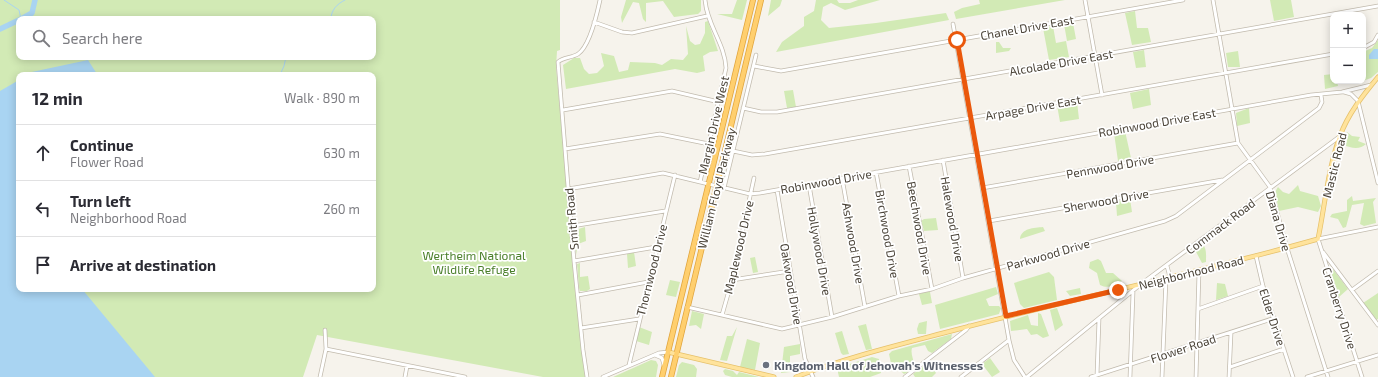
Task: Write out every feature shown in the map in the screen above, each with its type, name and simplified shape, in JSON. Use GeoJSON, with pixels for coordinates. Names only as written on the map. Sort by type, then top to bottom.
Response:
{"type":"FeatureCollection","features":[{"type":"Feature","properties":{"kind":"highway","name":"William Floyd Parkway"},"geometry":{"type":"LineString","coordinates":[[662,377],[753,0]]}},
{"type":"Feature","properties":{"kind":"highway","name":"William Floyd Parkway"},"geometry":{"type":"LineString","coordinates":[[671,377],[761,0]]}},
{"type":"Feature","properties":{"kind":"main road","name":"Mastic Road"},"geometry":{"type":"LineString","coordinates":[[1318,239],[1333,160],[1339,137],[1358,101],[1378,77]]}},
{"type":"Feature","properties":{"kind":"main road","name":"Neighborhood Road"},"geometry":{"type":"LineString","coordinates":[[796,377],[1006,316],[1199,271],[1318,239]]}},
{"type":"Feature","properties":{"kind":"main road"},"geometry":{"type":"LineString","coordinates":[[668,352],[774,377]]}},
{"type":"Feature","properties":{"kind":"street"},"geometry":{"type":"LineString","coordinates":[[600,0],[594,22],[622,32],[632,33],[707,16]]}},
{"type":"Feature","properties":{"kind":"street","name":"Margin Drive West"},"geometry":{"type":"LineString","coordinates":[[700,182],[726,76],[726,61],[707,16],[705,0]]}},
{"type":"Feature","properties":{"kind":"street"},"geometry":{"type":"LineString","coordinates":[[1085,0],[1102,95]]}},
{"type":"Feature","properties":{"kind":"street","name":"Chanel Drive East"},"geometry":{"type":"LineString","coordinates":[[754,66],[782,71],[1183,0]]}},
{"type":"Feature","properties":{"kind":"street","name":"Diana Drive"},"geometry":{"type":"LineString","coordinates":[[1213,0],[1238,143],[1270,187],[1286,248],[1328,377]]}},
{"type":"Feature","properties":{"kind":"street","name":"Alcolade Drive East"},"geometry":{"type":"LineString","coordinates":[[743,108],[761,112],[777,112],[1378,6]]}},
{"type":"Feature","properties":{"kind":"street","name":"Smith Road"},"geometry":{"type":"LineString","coordinates":[[587,377],[574,260],[563,110],[558,67],[560,60],[582,52],[587,44],[594,22]]}},
{"type":"Feature","properties":{"kind":"street"},"geometry":{"type":"LineString","coordinates":[[954,24],[1009,340],[1014,360],[1026,377]]}},
{"type":"Feature","properties":{"kind":"street"},"geometry":{"type":"LineString","coordinates":[[1366,46],[1374,42],[1378,35]]}},
{"type":"Feature","properties":{"kind":"street"},"geometry":{"type":"LineString","coordinates":[[724,188],[756,55]]}},
{"type":"Feature","properties":{"kind":"street","name":"Arpage Drive East"},"geometry":{"type":"LineString","coordinates":[[733,151],[752,155],[765,154],[1330,55]]}},
{"type":"Feature","properties":{"kind":"street","name":"Robinwood Drive East"},"geometry":{"type":"LineString","coordinates":[[943,160],[1232,109],[1342,92],[1371,85]]}},
{"type":"Feature","properties":{"kind":"street"},"geometry":{"type":"LineString","coordinates":[[563,110],[672,91],[719,102]]}},
{"type":"Feature","properties":{"kind":"street"},"geometry":{"type":"LineString","coordinates":[[1342,92],[1351,94],[1358,101],[1367,132],[1378,183]]}},
{"type":"Feature","properties":{"kind":"street","name":"Parkwood Drive"},"geometry":{"type":"LineString","coordinates":[[687,307],[782,330],[799,324],[832,317],[899,296],[932,289],[963,278],[1165,221],[1176,216],[1319,108],[1322,102],[1321,95]]}},
{"type":"Feature","properties":{"kind":"street"},"geometry":{"type":"LineString","coordinates":[[565,149],[660,134],[709,144]]}},
{"type":"Feature","properties":{"kind":"street","name":"Commack Road"},"geometry":{"type":"LineString","coordinates":[[1026,377],[1141,284],[1339,137]]}},
{"type":"Feature","properties":{"kind":"street","name":"Pennwood Drive"},"geometry":{"type":"LineString","coordinates":[[982,188],[1238,143]]}},
{"type":"Feature","properties":{"kind":"street","name":"Robinwood Drive"},"geometry":{"type":"LineString","coordinates":[[568,189],[663,173],[750,194],[809,185],[943,160]]}},
{"type":"Feature","properties":{"kind":"street","name":"Halewood Drive"},"geometry":{"type":"LineString","coordinates":[[943,160],[963,278]]}},
{"type":"Feature","properties":{"kind":"street","name":"Beechwood Drive"},"geometry":{"type":"LineString","coordinates":[[909,166],[932,289]]}},
{"type":"Feature","properties":{"kind":"street","name":"Birchwood Drive"},"geometry":{"type":"LineString","coordinates":[[876,172],[899,296]]}},
{"type":"Feature","properties":{"kind":"street","name":"Thornwood Drive"},"geometry":{"type":"LineString","coordinates":[[629,365],[656,247],[675,175]]}},
{"type":"Feature","properties":{"kind":"street","name":"Maplewood Drive"},"geometry":{"type":"LineString","coordinates":[[722,315],[732,280],[754,178]]}},
{"type":"Feature","properties":{"kind":"street","name":"Ashwood Drive"},"geometry":{"type":"LineString","coordinates":[[842,178],[865,307]]}},
{"type":"Feature","properties":{"kind":"street","name":"Sherwood Drive"},"geometry":{"type":"LineString","coordinates":[[989,221],[1224,179]]}},
{"type":"Feature","properties":{"kind":"street","name":"Hollywood Drive"},"geometry":{"type":"LineString","coordinates":[[809,185],[832,317]]}},
{"type":"Feature","properties":{"kind":"street","name":"Oakwood Drive"},"geometry":{"type":"LineString","coordinates":[[777,190],[805,359],[813,377]]}},
{"type":"Feature","properties":{"kind":"street"},"geometry":{"type":"LineString","coordinates":[[572,226],[665,211]]}},
{"type":"Feature","properties":{"kind":"street","name":"Neighborhood Road"},"geometry":{"type":"LineString","coordinates":[[1318,239],[1378,228]]}},
{"type":"Feature","properties":{"kind":"street","name":"Cranberry Drive"},"geometry":{"type":"LineString","coordinates":[[1318,239],[1362,377]]}},
{"type":"Feature","properties":{"kind":"street"},"geometry":{"type":"LineString","coordinates":[[574,260],[656,247]]}},
{"type":"Feature","properties":{"kind":"street"},"geometry":{"type":"LineString","coordinates":[[1322,250],[1378,325]]}},
{"type":"Feature","properties":{"kind":"street","name":"Elder Drive"},"geometry":{"type":"LineString","coordinates":[[1256,256],[1263,286],[1275,318],[1293,377]]}},
{"type":"Feature","properties":{"kind":"street"},"geometry":{"type":"LineString","coordinates":[[1162,377],[1168,278],[1167,266]]}},
{"type":"Feature","properties":{"kind":"street"},"geometry":{"type":"LineString","coordinates":[[732,280],[790,271]]}},
{"type":"Feature","properties":{"kind":"street"},"geometry":{"type":"LineString","coordinates":[[1196,377],[1199,271]]}},
{"type":"Feature","properties":{"kind":"street"},"geometry":{"type":"LineString","coordinates":[[1352,290],[1378,271]]}},
{"type":"Feature","properties":{"kind":"street"},"geometry":{"type":"LineString","coordinates":[[578,295],[648,282]]}},
{"type":"Feature","properties":{"kind":"street"},"geometry":{"type":"LineString","coordinates":[[1198,309],[1263,286]]}},
{"type":"Feature","properties":{"kind":"street"},"geometry":{"type":"LineString","coordinates":[[1130,377],[1133,292]]}},
{"type":"Feature","properties":{"kind":"street","name":"Flower Road"},"geometry":{"type":"LineString","coordinates":[[1091,377],[1275,318]]}},
{"type":"Feature","properties":{"kind":"street"},"geometry":{"type":"LineString","coordinates":[[581,328],[639,319]]}},
{"type":"Feature","properties":{"kind":"street"},"geometry":{"type":"LineString","coordinates":[[1097,376],[1099,319]]}},
{"type":"Feature","properties":{"kind":"street"},"geometry":{"type":"LineString","coordinates":[[904,377],[966,330],[969,326]]}},
{"type":"Feature","properties":{"kind":"street"},"geometry":{"type":"LineString","coordinates":[[320,377],[326,349],[324,330]]}},
{"type":"Feature","properties":{"kind":"street"},"geometry":{"type":"LineString","coordinates":[[1229,377],[1231,333]]}},
{"type":"Feature","properties":{"kind":"street"},"geometry":{"type":"LineString","coordinates":[[961,377],[1009,340]]}},
{"type":"Feature","properties":{"kind":"street"},"geometry":{"type":"LineString","coordinates":[[326,349],[465,377]]}},
{"type":"Feature","properties":{"kind":"street"},"geometry":{"type":"LineString","coordinates":[[1230,367],[1284,349]]}},
{"type":"Feature","properties":{"kind":"street"},"geometry":{"type":"LineString","coordinates":[[603,377],[629,365],[668,352]]}},
{"type":"Feature","properties":{"kind":"street"},"geometry":{"type":"LineString","coordinates":[[1307,377],[1378,355]]}},
{"type":"Feature","properties":{"kind":"street"},"geometry":{"type":"LineString","coordinates":[[654,356],[661,357],[664,367]]}},
{"type":"Feature","properties":{"kind":"street"},"geometry":{"type":"LineString","coordinates":[[405,377],[407,366]]}},
{"type":"Feature","properties":{"kind":"street"},"geometry":{"type":"LineString","coordinates":[[443,377],[444,373]]}},
{"type":"Feature","properties":{"kind":"green space","name":"Wertheim National Wildlife Refuge"},"geometry":{"type":"Polygon","coordinates":[[[0,0],[560,0],[560,50],[557,51],[556,67],[585,377],[543,377],[317,335],[303,377],[0,377],[0,0]]]}},
{"type":"Feature","properties":{"kind":"green space"},"geometry":{"type":"Polygon","coordinates":[[[626,0],[701,0],[701,11],[698,14],[674,17],[663,1],[646,3],[646,22],[643,19],[639,3],[633,2],[622,23],[621,17],[626,0]]]}},
{"type":"Feature","properties":{"kind":"green space"},"geometry":{"type":"Polygon","coordinates":[[[737,0],[747,0],[742,20],[717,14],[732,14],[737,0]]]}},
{"type":"Feature","properties":{"kind":"green space"},"geometry":{"type":"Polygon","coordinates":[[[771,0],[782,0],[780,6],[768,16],[771,0]]]}},
{"type":"Feature","properties":{"kind":"green space"},"geometry":{"type":"Polygon","coordinates":[[[816,0],[837,0],[839,3],[850,3],[858,0],[880,0],[845,10],[831,3],[823,7],[821,20],[829,28],[946,13],[949,20],[776,52],[782,42],[804,26],[804,17],[814,11],[816,0]]]}},
{"type":"Feature","properties":{"kind":"green space"},"geometry":{"type":"Polygon","coordinates":[[[979,0],[1065,0],[956,19],[954,12],[962,8],[980,4],[979,0]]]}},
{"type":"Feature","properties":{"kind":"green space"},"geometry":{"type":"Polygon","coordinates":[[[1270,0],[1291,0],[1294,17],[1274,21],[1270,0]]]}},
{"type":"Feature","properties":{"kind":"green space"},"geometry":{"type":"Polygon","coordinates":[[[1135,11],[1137,28],[1148,28],[1151,42],[1132,45],[1125,13],[1135,11]]]}},
{"type":"Feature","properties":{"kind":"green space"},"geometry":{"type":"Polygon","coordinates":[[[708,21],[718,51],[710,52],[703,56],[705,71],[697,73],[675,69],[566,89],[563,65],[574,58],[580,58],[584,69],[589,74],[597,73],[604,66],[601,53],[614,56],[619,72],[628,70],[630,62],[655,63],[662,65],[671,59],[683,60],[688,54],[686,26],[690,41],[695,45],[700,44],[705,33],[705,22],[708,21]]]}},
{"type":"Feature","properties":{"kind":"green space"},"geometry":{"type":"Polygon","coordinates":[[[1073,23],[1076,39],[1067,41],[1064,24],[1073,23]]]}},
{"type":"Feature","properties":{"kind":"green space"},"geometry":{"type":"Polygon","coordinates":[[[1053,26],[1056,43],[1066,41],[1069,57],[1049,60],[1043,28],[1053,26]]]}},
{"type":"Feature","properties":{"kind":"green space"},"geometry":{"type":"Polygon","coordinates":[[[1378,40],[1378,72],[1366,80],[1366,51],[1372,48],[1378,40]]]}},
{"type":"Feature","properties":{"kind":"green space"},"geometry":{"type":"Polygon","coordinates":[[[996,42],[999,42],[1003,48],[1011,48],[1009,51],[996,53],[996,42]]]}},
{"type":"Feature","properties":{"kind":"green space"},"geometry":{"type":"Polygon","coordinates":[[[1144,50],[1146,67],[1136,68],[1133,52],[1144,50]]]}},
{"type":"Feature","properties":{"kind":"green space"},"geometry":{"type":"Polygon","coordinates":[[[1238,51],[1240,67],[1228,67],[1226,53],[1238,51]]]}},
{"type":"Feature","properties":{"kind":"green space"},"geometry":{"type":"Polygon","coordinates":[[[1330,74],[1330,84],[1338,84],[1338,86],[1325,89],[1324,75],[1330,74]]]}},
{"type":"Feature","properties":{"kind":"green space"},"geometry":{"type":"Polygon","coordinates":[[[1149,89],[1151,105],[1133,109],[1130,93],[1149,89]]]}},
{"type":"Feature","properties":{"kind":"green space"},"geometry":{"type":"Polygon","coordinates":[[[793,90],[796,107],[787,108],[784,91],[793,90]]]}},
{"type":"Feature","properties":{"kind":"green space"},"geometry":{"type":"Polygon","coordinates":[[[1077,102],[1079,119],[1060,122],[1057,105],[1077,102]]]}},
{"type":"Feature","properties":{"kind":"green space"},"geometry":{"type":"Polygon","coordinates":[[[1249,108],[1250,123],[1237,126],[1236,113],[1249,108]]]}},
{"type":"Feature","properties":{"kind":"green space"},"geometry":{"type":"Polygon","coordinates":[[[1125,131],[1131,158],[1118,161],[1114,133],[1125,131]]]}},
{"type":"Feature","properties":{"kind":"green space"},"geometry":{"type":"Polygon","coordinates":[[[1347,132],[1352,136],[1360,137],[1358,141],[1366,144],[1355,148],[1343,145],[1342,143],[1347,132]]]}},
{"type":"Feature","properties":{"kind":"green space"},"geometry":{"type":"Polygon","coordinates":[[[1298,185],[1300,191],[1318,196],[1321,206],[1318,212],[1298,207],[1279,211],[1275,192],[1278,187],[1283,192],[1289,194],[1298,185]]]}},
{"type":"Feature","properties":{"kind":"green space"},"geometry":{"type":"Polygon","coordinates":[[[1352,196],[1353,201],[1376,198],[1373,202],[1376,223],[1364,226],[1360,224],[1364,203],[1352,205],[1346,227],[1343,228],[1338,219],[1330,217],[1332,214],[1347,211],[1347,200],[1352,196]]]}},
{"type":"Feature","properties":{"kind":"green space"},"geometry":{"type":"Polygon","coordinates":[[[1130,199],[1132,212],[1117,216],[1116,202],[1130,199]]]}},
{"type":"Feature","properties":{"kind":"green space"},"geometry":{"type":"Polygon","coordinates":[[[936,218],[938,230],[924,231],[921,221],[924,219],[936,218]]]}},
{"type":"Feature","properties":{"kind":"green space"},"geometry":{"type":"Polygon","coordinates":[[[585,227],[586,241],[578,244],[576,255],[575,230],[585,227]]]}},
{"type":"Feature","properties":{"kind":"green space"},"geometry":{"type":"Polygon","coordinates":[[[1043,227],[1045,231],[1020,239],[1021,235],[1025,231],[1032,228],[1043,227]]]}},
{"type":"Feature","properties":{"kind":"green space"},"geometry":{"type":"Polygon","coordinates":[[[1202,243],[1204,245],[1206,262],[1202,263],[1194,248],[1202,243]]]}},
{"type":"Feature","properties":{"kind":"green space"},"geometry":{"type":"Polygon","coordinates":[[[634,252],[636,266],[628,268],[627,254],[634,252]]]}},
{"type":"Feature","properties":{"kind":"green space"},"geometry":{"type":"Polygon","coordinates":[[[755,257],[758,272],[753,273],[750,258],[755,257]]]}},
{"type":"Feature","properties":{"kind":"green space"},"geometry":{"type":"Polygon","coordinates":[[[1098,259],[1101,261],[1106,273],[1113,273],[1122,281],[1106,287],[1100,285],[1097,273],[1089,268],[1090,262],[1098,259]]]}},
{"type":"Feature","properties":{"kind":"green space"},"geometry":{"type":"Polygon","coordinates":[[[580,263],[580,277],[588,276],[590,289],[587,291],[580,291],[579,288],[577,264],[580,263]]]}},
{"type":"Feature","properties":{"kind":"green space"},"geometry":{"type":"Polygon","coordinates":[[[1333,269],[1348,289],[1339,297],[1331,272],[1333,269]]]}},
{"type":"Feature","properties":{"kind":"green space"},"geometry":{"type":"Polygon","coordinates":[[[1049,272],[1054,277],[1057,300],[1024,308],[1020,304],[1014,283],[1049,272]]]}},
{"type":"Feature","properties":{"kind":"green space"},"geometry":{"type":"Polygon","coordinates":[[[670,280],[680,282],[676,297],[666,295],[670,280]]]}},
{"type":"Feature","properties":{"kind":"green space"},"geometry":{"type":"Polygon","coordinates":[[[1217,283],[1225,284],[1228,296],[1216,300],[1217,283]]]}},
{"type":"Feature","properties":{"kind":"green space"},"geometry":{"type":"Polygon","coordinates":[[[996,287],[998,294],[986,299],[989,306],[999,306],[1001,308],[999,314],[940,329],[935,305],[996,287]]]}},
{"type":"Feature","properties":{"kind":"green space"},"geometry":{"type":"Polygon","coordinates":[[[1080,288],[1081,294],[1070,296],[1066,291],[1080,288]]]}},
{"type":"Feature","properties":{"kind":"green space"},"geometry":{"type":"Polygon","coordinates":[[[928,291],[930,292],[932,303],[922,305],[919,294],[928,291]]]}},
{"type":"Feature","properties":{"kind":"green space"},"geometry":{"type":"Polygon","coordinates":[[[1378,293],[1378,319],[1376,320],[1363,303],[1378,293]]]}},
{"type":"Feature","properties":{"kind":"green space"},"geometry":{"type":"Polygon","coordinates":[[[1057,308],[1063,325],[1055,331],[1050,310],[1057,308]]]}},
{"type":"Feature","properties":{"kind":"green space"},"geometry":{"type":"Polygon","coordinates":[[[692,311],[704,314],[701,329],[696,325],[689,326],[692,311]]]}},
{"type":"Feature","properties":{"kind":"green space"},"geometry":{"type":"Polygon","coordinates":[[[1038,313],[1041,314],[1049,336],[1043,338],[1037,334],[1031,335],[1027,329],[1011,331],[1010,321],[1028,315],[1031,325],[1038,326],[1038,313]]]}},
{"type":"Feature","properties":{"kind":"green space"},"geometry":{"type":"Polygon","coordinates":[[[927,321],[926,334],[918,334],[917,329],[919,323],[927,321]]]}},
{"type":"Feature","properties":{"kind":"green space"},"geometry":{"type":"Polygon","coordinates":[[[866,324],[872,349],[866,350],[858,326],[866,324]]]}},
{"type":"Feature","properties":{"kind":"green space"},"geometry":{"type":"Polygon","coordinates":[[[639,327],[652,332],[649,345],[636,341],[639,327]]]}},
{"type":"Feature","properties":{"kind":"green space"},"geometry":{"type":"Polygon","coordinates":[[[737,327],[727,361],[720,360],[727,336],[732,336],[737,327]]]}},
{"type":"Feature","properties":{"kind":"green space"},"geometry":{"type":"Polygon","coordinates":[[[842,331],[849,354],[843,355],[841,353],[835,333],[842,331]]]}},
{"type":"Feature","properties":{"kind":"green space"},"geometry":{"type":"Polygon","coordinates":[[[952,334],[951,339],[932,353],[928,351],[925,345],[912,348],[914,365],[904,374],[897,368],[892,368],[889,354],[892,351],[952,334]]]}},
{"type":"Feature","properties":{"kind":"green space"},"geometry":{"type":"Polygon","coordinates":[[[747,339],[760,343],[755,370],[740,367],[747,339]]]}},
{"type":"Feature","properties":{"kind":"green space"},"geometry":{"type":"Polygon","coordinates":[[[800,344],[800,354],[790,356],[790,372],[781,373],[784,347],[800,344]]]}},
{"type":"Feature","properties":{"kind":"green space"},"geometry":{"type":"Polygon","coordinates":[[[872,357],[879,359],[881,373],[870,377],[839,377],[837,368],[872,357]]]}},
{"type":"Feature","properties":{"kind":"green space"},"geometry":{"type":"Polygon","coordinates":[[[990,358],[1000,372],[992,377],[982,364],[990,358]]]}},
{"type":"Feature","properties":{"kind":"green space"},"geometry":{"type":"Polygon","coordinates":[[[651,360],[656,361],[658,365],[656,377],[613,377],[651,360]]]}},
{"type":"Feature","properties":{"kind":"green space"},"geometry":{"type":"Polygon","coordinates":[[[682,362],[694,365],[697,369],[696,377],[676,377],[679,365],[682,362]]]}},
{"type":"Feature","properties":{"kind":"green space"},"geometry":{"type":"Polygon","coordinates":[[[929,362],[936,373],[932,377],[915,377],[913,374],[929,362]]]}},
{"type":"Feature","properties":{"kind":"green space"},"geometry":{"type":"Polygon","coordinates":[[[725,369],[733,371],[737,375],[739,372],[759,377],[732,377],[725,375],[723,371],[725,369]]]}},
{"type":"Feature","properties":{"kind":"water"},"geometry":{"type":"Polygon","coordinates":[[[1374,49],[1378,49],[1378,59],[1369,59],[1369,55],[1374,49]]]}},
{"type":"Feature","properties":{"kind":"water"},"geometry":{"type":"Polygon","coordinates":[[[88,60],[96,72],[32,72],[88,60]]]}},
{"type":"Feature","properties":{"kind":"water"},"geometry":{"type":"Polygon","coordinates":[[[16,82],[16,292],[84,292],[155,377],[0,377],[0,91],[16,82]]]}},
{"type":"Feature","properties":{"kind":"waterway"},"geometry":{"type":"LineString","coordinates":[[4,0],[19,10],[20,16]]}},
{"type":"Feature","properties":{"kind":"waterway"},"geometry":{"type":"LineString","coordinates":[[26,16],[32,13],[35,0]]}},
{"type":"Feature","properties":{"kind":"waterway"},"geometry":{"type":"LineString","coordinates":[[332,16],[339,3],[345,0]]}},
{"type":"Feature","properties":{"kind":"waterway"},"geometry":{"type":"LineString","coordinates":[[0,29],[16,21]]}},
{"type":"Feature","properties":{"kind":"waterway"},"geometry":{"type":"LineString","coordinates":[[281,72],[285,60]]}},
{"type":"Feature","properties":{"kind":"place","name":"Kingdom Hall of Jehovah’s Witnesses"},"geometry":{"type":"Point","coordinates":[766,365]}},
{"type":"Feature","properties":{"kind":"route"},"geometry":{"type":"LineString","coordinates":[[957,40],[996,269],[1006,316],[1118,290]]}}]}
